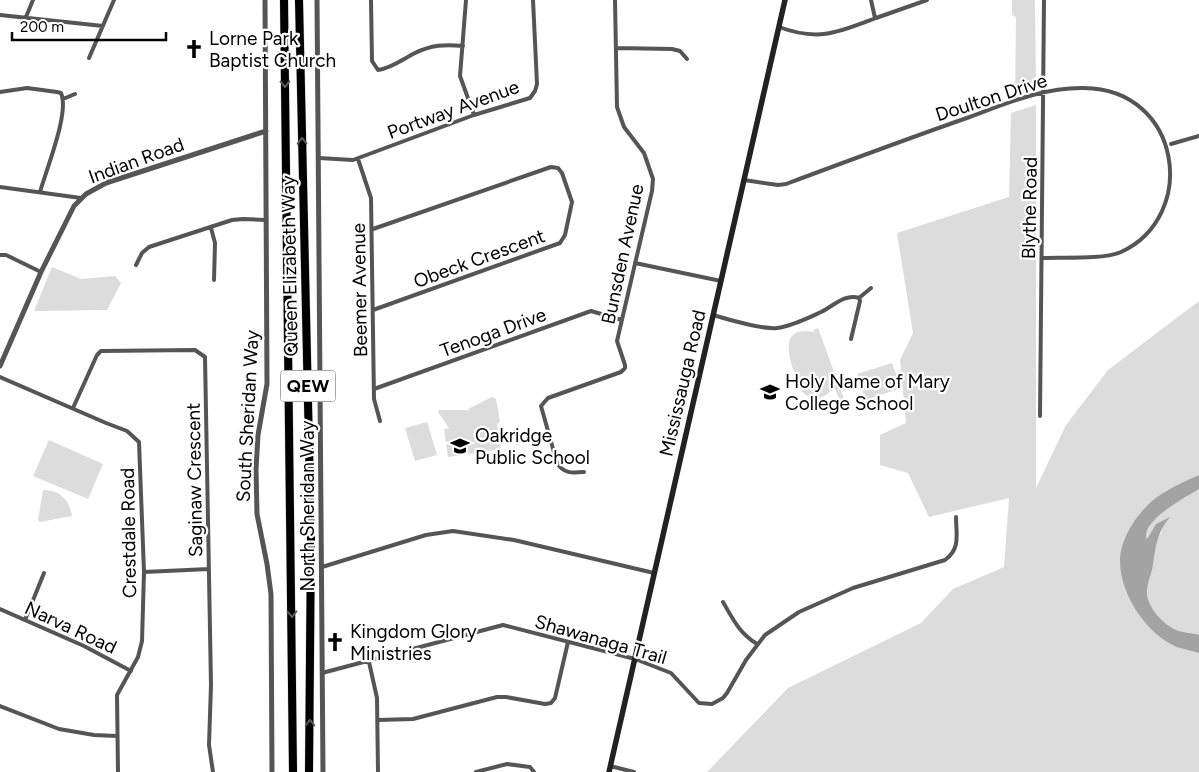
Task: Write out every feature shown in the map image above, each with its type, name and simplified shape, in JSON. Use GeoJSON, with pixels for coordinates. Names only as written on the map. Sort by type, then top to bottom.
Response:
{"type":"FeatureCollection","features":[{"type":"Feature","properties":{"kind":"highway","name":"Queen Elizabeth Way"},"geometry":{"type":"LineString","coordinates":[[284,0],[293,772]]}},
{"type":"Feature","properties":{"kind":"highway","name":"Queen Elizabeth Way"},"geometry":{"type":"LineString","coordinates":[[299,0],[311,536],[309,772]]}},
{"type":"Feature","properties":{"kind":"main road","name":"Mississauga Road"},"geometry":{"type":"LineString","coordinates":[[609,769],[786,0]]}},
{"type":"Feature","properties":{"kind":"street"},"geometry":{"type":"LineString","coordinates":[[26,17],[33,0]]}},
{"type":"Feature","properties":{"kind":"street"},"geometry":{"type":"LineString","coordinates":[[89,58],[114,0]]}},
{"type":"Feature","properties":{"kind":"street","name":"South Sheridan Way"},"geometry":{"type":"LineString","coordinates":[[265,0],[267,384],[258,435],[256,469],[257,514],[271,594],[272,772]]}},
{"type":"Feature","properties":{"kind":"street","name":"North Sheridan Way"},"geometry":{"type":"LineString","coordinates":[[317,0],[324,772]]}},
{"type":"Feature","properties":{"kind":"street"},"geometry":{"type":"LineString","coordinates":[[371,0],[372,61],[378,70],[426,48],[447,44],[462,46]]}},
{"type":"Feature","properties":{"kind":"street"},"geometry":{"type":"LineString","coordinates":[[466,0],[460,76],[474,115]]}},
{"type":"Feature","properties":{"kind":"street","name":"Portway Avenue"},"geometry":{"type":"LineString","coordinates":[[319,158],[358,159],[474,115],[530,98],[535,91],[536,84],[532,0]]}},
{"type":"Feature","properties":{"kind":"street","name":"Bunsden Avenue"},"geometry":{"type":"LineString","coordinates":[[584,472],[570,474],[561,468],[541,406],[548,398],[621,372],[625,368],[617,341],[652,191],[653,179],[644,153],[624,127],[617,107],[615,0]]}},
{"type":"Feature","properties":{"kind":"street"},"geometry":{"type":"LineString","coordinates":[[871,0],[875,18]]}},
{"type":"Feature","properties":{"kind":"street"},"geometry":{"type":"LineString","coordinates":[[779,27],[800,34],[812,35],[839,32],[927,0]]}},
{"type":"Feature","properties":{"kind":"street","name":"Blythe Road"},"geometry":{"type":"LineString","coordinates":[[1040,416],[1044,0]]}},
{"type":"Feature","properties":{"kind":"street"},"geometry":{"type":"LineString","coordinates":[[0,14],[103,26]]}},
{"type":"Feature","properties":{"kind":"street"},"geometry":{"type":"LineString","coordinates":[[616,48],[672,49],[680,51],[687,59]]}},
{"type":"Feature","properties":{"kind":"street"},"geometry":{"type":"LineString","coordinates":[[0,92],[27,88],[61,93],[64,106],[57,139],[40,192]]}},
{"type":"Feature","properties":{"kind":"street","name":"Doulton Drive"},"geometry":{"type":"LineString","coordinates":[[744,180],[778,185],[786,184],[920,134],[1044,92],[1070,88],[1096,89],[1131,100],[1156,119],[1164,129],[1172,147],[1199,136]]}},
{"type":"Feature","properties":{"kind":"street"},"geometry":{"type":"LineString","coordinates":[[63,99],[75,94]]}},
{"type":"Feature","properties":{"kind":"street","name":"Indian Road"},"geometry":{"type":"LineString","coordinates":[[0,366],[41,272],[74,206],[81,198],[106,183],[266,130]]}},
{"type":"Feature","properties":{"kind":"street","name":"Beemer Avenue"},"geometry":{"type":"LineString","coordinates":[[358,159],[371,198],[373,230],[374,399],[380,422]]}},
{"type":"Feature","properties":{"kind":"street","name":"Obeck Crescent"},"geometry":{"type":"LineString","coordinates":[[373,230],[552,167],[558,168],[562,173],[572,202],[565,235],[560,243],[373,310]]}},
{"type":"Feature","properties":{"kind":"street"},"geometry":{"type":"LineString","coordinates":[[0,187],[81,198]]}},
{"type":"Feature","properties":{"kind":"street"},"geometry":{"type":"LineString","coordinates":[[1042,258],[1109,256],[1120,253],[1133,247],[1157,228],[1168,209]]}},
{"type":"Feature","properties":{"kind":"street"},"geometry":{"type":"LineString","coordinates":[[136,265],[142,253],[149,247],[243,218],[265,220]]}},
{"type":"Feature","properties":{"kind":"street"},"geometry":{"type":"LineString","coordinates":[[211,228],[214,244],[214,280]]}},
{"type":"Feature","properties":{"kind":"street"},"geometry":{"type":"LineString","coordinates":[[0,255],[6,255],[41,272]]}},
{"type":"Feature","properties":{"kind":"street"},"geometry":{"type":"LineString","coordinates":[[635,262],[721,282]]}},
{"type":"Feature","properties":{"kind":"street"},"geometry":{"type":"LineString","coordinates":[[859,298],[871,288]]}},
{"type":"Feature","properties":{"kind":"street"},"geometry":{"type":"LineString","coordinates":[[713,315],[775,329],[815,315],[832,303],[855,296],[859,298]]}},
{"type":"Feature","properties":{"kind":"street"},"geometry":{"type":"LineString","coordinates":[[851,339],[860,307],[859,298]]}},
{"type":"Feature","properties":{"kind":"street","name":"Tenoga Drive"},"geometry":{"type":"LineString","coordinates":[[374,389],[591,311],[622,320]]}},
{"type":"Feature","properties":{"kind":"street","name":"Saginaw Crescent"},"geometry":{"type":"LineString","coordinates":[[73,408],[97,355],[101,351],[195,350],[205,357],[211,685],[209,745],[213,772]]}},
{"type":"Feature","properties":{"kind":"street","name":"Crestdale Road"},"geometry":{"type":"LineString","coordinates":[[0,377],[106,423],[127,430],[139,442],[144,572],[142,641],[138,657],[117,695],[118,772]]}},
{"type":"Feature","properties":{"kind":"street","name":"Shawanaga Trail"},"geometry":{"type":"LineString","coordinates":[[322,674],[503,625],[635,659],[671,673],[699,703],[712,704],[723,698],[727,693],[757,644],[765,635],[786,619],[832,596],[945,560],[953,554],[956,548],[956,517]]}},
{"type":"Feature","properties":{"kind":"street"},"geometry":{"type":"LineString","coordinates":[[322,567],[426,535],[453,531],[514,540],[654,573]]}},
{"type":"Feature","properties":{"kind":"street"},"geometry":{"type":"LineString","coordinates":[[144,572],[209,569]]}},
{"type":"Feature","properties":{"kind":"street"},"geometry":{"type":"LineString","coordinates":[[25,620],[44,574]]}},
{"type":"Feature","properties":{"kind":"street"},"geometry":{"type":"LineString","coordinates":[[723,602],[741,632],[757,644]]}},
{"type":"Feature","properties":{"kind":"street","name":"Narva Road"},"geometry":{"type":"LineString","coordinates":[[0,609],[84,646],[131,671]]}},
{"type":"Feature","properties":{"kind":"street"},"geometry":{"type":"LineString","coordinates":[[378,720],[413,719],[497,697],[544,704],[551,703],[554,698],[568,642]]}},
{"type":"Feature","properties":{"kind":"street"},"geometry":{"type":"LineString","coordinates":[[369,662],[375,689],[378,720],[378,772]]}},
{"type":"Feature","properties":{"kind":"street"},"geometry":{"type":"LineString","coordinates":[[0,706],[59,729],[94,735],[118,736]]}},
{"type":"Feature","properties":{"kind":"street"},"geometry":{"type":"LineString","coordinates":[[476,772],[507,764],[530,767],[534,772]]}},
{"type":"Feature","properties":{"kind":"street"},"geometry":{"type":"LineString","coordinates":[[609,769],[634,772]]}},
{"type":"Feature","properties":{"kind":"shaded area"},"geometry":{"type":"Polygon","coordinates":[[[1012,0],[1035,0],[1036,89],[1015,98],[1016,17],[1012,15],[1012,0]]]}},
{"type":"Feature","properties":{"kind":"shaded area"},"geometry":{"type":"Polygon","coordinates":[[[1036,105],[1036,488],[1066,425],[1108,370],[1199,301],[1199,475],[1165,491],[1122,551],[1161,534],[1163,526],[1169,518],[1156,524],[1147,539],[1147,532],[1157,517],[1199,489],[1199,772],[707,772],[788,688],[921,623],[953,589],[1004,567],[1009,498],[929,517],[908,473],[880,465],[880,435],[906,423],[900,360],[913,333],[897,233],[1009,197],[1011,113],[1036,105]]]}},
{"type":"Feature","properties":{"kind":"shaded area"},"geometry":{"type":"Polygon","coordinates":[[[52,267],[81,279],[115,276],[121,283],[107,310],[34,311],[52,267]]]}},
{"type":"Feature","properties":{"kind":"shaded area"},"geometry":{"type":"Polygon","coordinates":[[[818,328],[844,399],[840,401],[834,386],[831,391],[822,397],[812,398],[803,393],[793,369],[789,354],[792,336],[797,332],[814,332],[818,328]]]}},
{"type":"Feature","properties":{"kind":"shaded area"},"geometry":{"type":"Polygon","coordinates":[[[892,363],[901,388],[866,400],[857,374],[892,363]]]}},
{"type":"Feature","properties":{"kind":"shaded area"},"geometry":{"type":"Polygon","coordinates":[[[492,397],[496,399],[500,422],[497,424],[501,449],[448,457],[444,429],[449,428],[438,412],[439,410],[467,410],[469,413],[468,409],[492,397]]]}},
{"type":"Feature","properties":{"kind":"shaded area"},"geometry":{"type":"Polygon","coordinates":[[[427,422],[437,455],[415,461],[405,428],[427,422]]]}},
{"type":"Feature","properties":{"kind":"shaded area"},"geometry":{"type":"Polygon","coordinates":[[[49,440],[103,464],[88,499],[33,476],[49,440]]]}},
{"type":"Feature","properties":{"kind":"shaded area"},"geometry":{"type":"Polygon","coordinates":[[[1199,475],[1199,489],[1166,510],[1150,525],[1147,539],[1156,524],[1170,517],[1162,528],[1158,539],[1147,587],[1147,595],[1157,616],[1166,624],[1179,631],[1199,635],[1199,653],[1177,647],[1166,641],[1145,623],[1137,612],[1125,587],[1120,561],[1122,547],[1128,533],[1144,509],[1163,493],[1199,475]]]}},
{"type":"Feature","properties":{"kind":"shaded area"},"geometry":{"type":"Polygon","coordinates":[[[43,490],[49,490],[63,497],[69,505],[72,516],[40,522],[38,520],[43,490]]]}},
{"type":"Feature","properties":{"kind":"place","name":"Lorne Park Baptist Church"},"geometry":{"type":"Point","coordinates":[194,49]}},
{"type":"Feature","properties":{"kind":"place","name":"Holy Name of Mary College School"},"geometry":{"type":"Point","coordinates":[770,392]}},
{"type":"Feature","properties":{"kind":"place","name":"Oakridge Public School"},"geometry":{"type":"Point","coordinates":[460,446]}},
{"type":"Feature","properties":{"kind":"place","name":"Kingdom Glory Ministries"},"geometry":{"type":"Point","coordinates":[335,642]}}]}
